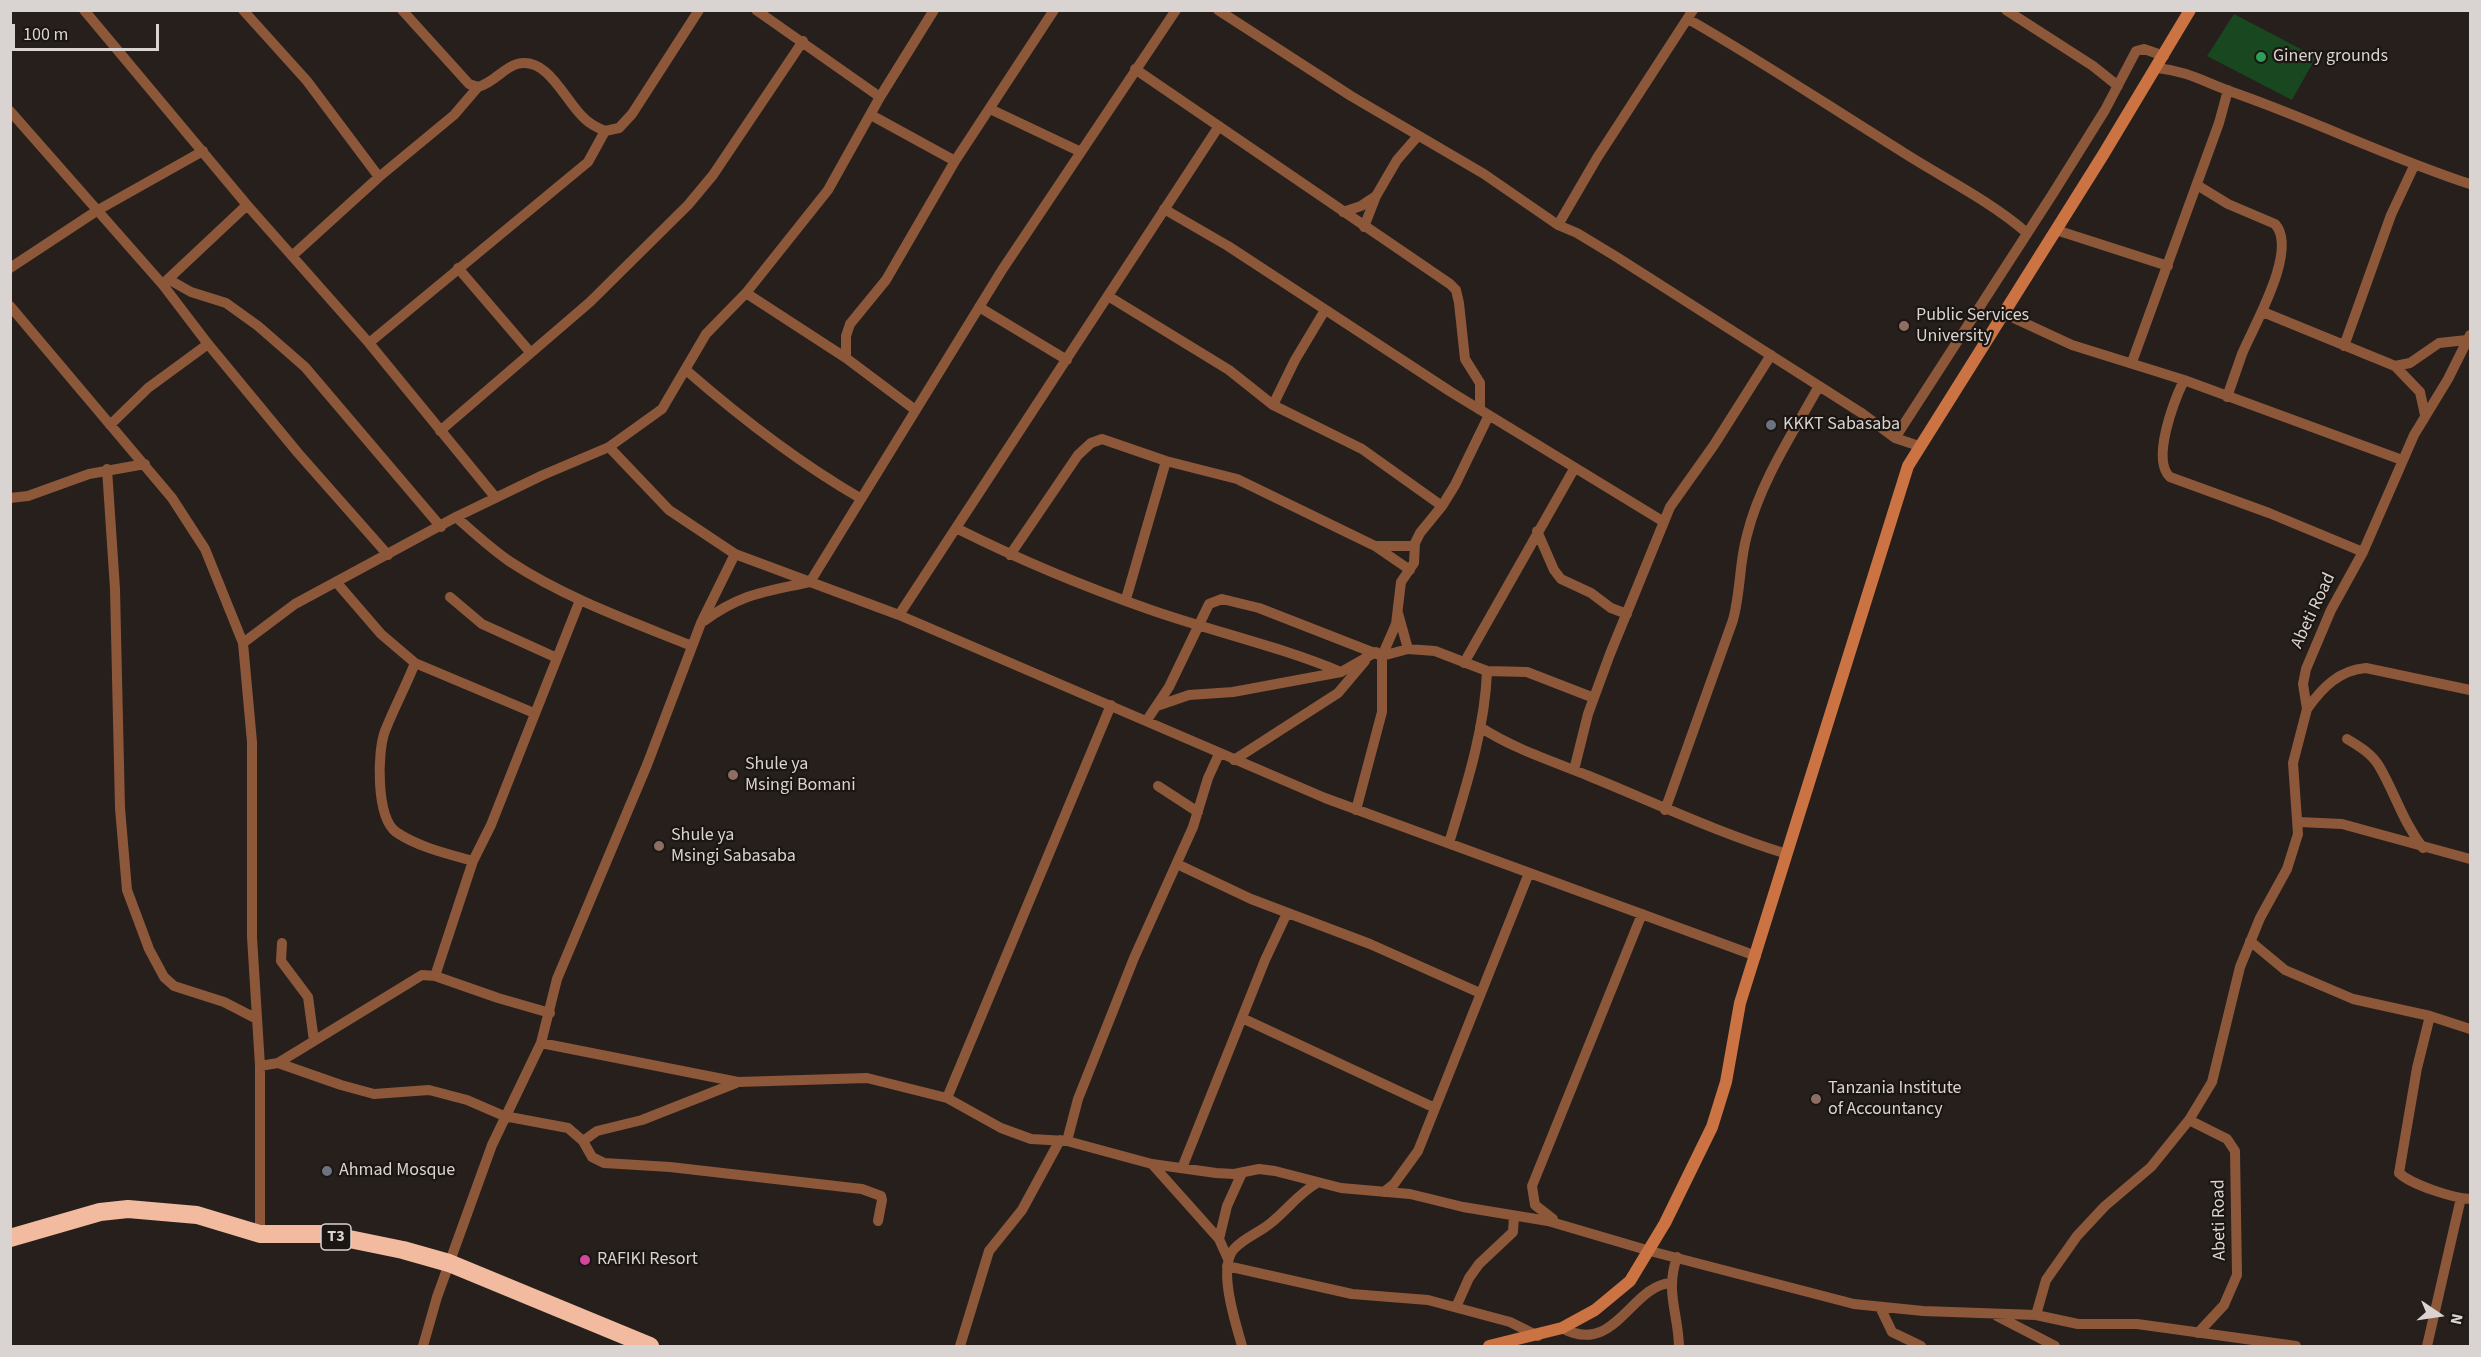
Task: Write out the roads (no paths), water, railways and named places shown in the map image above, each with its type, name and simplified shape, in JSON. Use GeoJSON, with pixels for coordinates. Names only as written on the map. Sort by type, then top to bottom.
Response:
{"type":"FeatureCollection","features":[{"type":"Feature","properties":{"kind":"highway","name":"T3"},"geometry":{"type":"LineString","coordinates":[[10,1238],[89,1214],[128,1209],[197,1215],[260,1234],[325,1234],[380,1244],[449,1263],[650,1347]]}},
{"type":"Feature","properties":{"kind":"main road"},"geometry":{"type":"LineString","coordinates":[[1489,1347],[1562,1328],[1612,1298],[1630,1281],[1650,1251],[1693,1168],[1717,1114],[1729,1067],[1740,1003],[1902,479],[1919,446],[2157,68],[2190,10]]}},
{"type":"Feature","properties":{"kind":"street"},"geometry":{"type":"LineString","coordinates":[[84,10],[247,205],[369,343],[496,498]]}},
{"type":"Feature","properties":{"kind":"street"},"geometry":{"type":"LineString","coordinates":[[243,10],[307,81],[379,177]]}},
{"type":"Feature","properties":{"kind":"street"},"geometry":{"type":"LineString","coordinates":[[402,10],[462,78],[478,87]]}},
{"type":"Feature","properties":{"kind":"street"},"geometry":{"type":"LineString","coordinates":[[292,256],[379,177],[446,122],[478,87],[492,83],[510,66],[529,62],[536,65],[547,73],[586,121],[605,131],[619,128],[632,114],[699,10]]}},
{"type":"Feature","properties":{"kind":"street"},"geometry":{"type":"LineString","coordinates":[[756,10],[880,97]]}},
{"type":"Feature","properties":{"kind":"street"},"geometry":{"type":"LineString","coordinates":[[243,643],[295,604],[456,517],[609,447],[662,409],[706,334],[746,293],[828,190],[880,97],[934,10]]}},
{"type":"Feature","properties":{"kind":"street"},"geometry":{"type":"LineString","coordinates":[[846,358],[846,336],[850,324],[886,280],[955,161],[1054,10]]}},
{"type":"Feature","properties":{"kind":"street"},"geometry":{"type":"LineString","coordinates":[[701,623],[729,603],[746,596],[810,582],[914,409],[979,307],[1176,10]]}},
{"type":"Feature","properties":{"kind":"street"},"geometry":{"type":"LineString","coordinates":[[1218,10],[1417,136],[1484,174],[1558,225],[1577,233],[1615,256],[1771,354],[1895,438],[1919,446]]}},
{"type":"Feature","properties":{"kind":"street"},"geometry":{"type":"LineString","coordinates":[[2006,10],[2093,66],[2118,86]]}},
{"type":"Feature","properties":{"kind":"street"},"geometry":{"type":"LineString","coordinates":[[1558,225],[1597,158],[1690,15],[2004,213],[2028,233]]}},
{"type":"Feature","properties":{"kind":"street"},"geometry":{"type":"LineString","coordinates":[[440,431],[590,302],[688,205],[713,175],[803,41]]}},
{"type":"Feature","properties":{"kind":"street"},"geometry":{"type":"LineString","coordinates":[[1895,438],[2028,233],[2118,86],[2138,49],[2164,56]]}},
{"type":"Feature","properties":{"kind":"street"},"geometry":{"type":"LineString","coordinates":[[2157,68],[2199,76],[2228,90],[2316,123],[2414,166],[2470,184]]}},
{"type":"Feature","properties":{"kind":"street"},"geometry":{"type":"LineString","coordinates":[[1135,69],[1364,227],[1441,277],[1456,290],[1465,359],[1480,383],[1484,413],[1442,506],[1420,533],[1410,570],[1401,582],[1398,613],[1408,649]]}},
{"type":"Feature","properties":{"kind":"street"},"geometry":{"type":"LineString","coordinates":[[2132,362],[2197,185],[2228,90]]}},
{"type":"Feature","properties":{"kind":"street"},"geometry":{"type":"LineString","coordinates":[[990,109],[1081,152]]}},
{"type":"Feature","properties":{"kind":"street"},"geometry":{"type":"LineString","coordinates":[[10,111],[166,282],[208,344],[298,453],[388,555]]}},
{"type":"Feature","properties":{"kind":"street"},"geometry":{"type":"LineString","coordinates":[[871,115],[955,161]]}},
{"type":"Feature","properties":{"kind":"street"},"geometry":{"type":"LineString","coordinates":[[899,615],[958,529],[1219,126]]}},
{"type":"Feature","properties":{"kind":"street"},"geometry":{"type":"LineString","coordinates":[[369,343],[588,162],[605,131]]}},
{"type":"Feature","properties":{"kind":"street"},"geometry":{"type":"LineString","coordinates":[[1364,227],[1376,196],[1396,160],[1417,136]]}},
{"type":"Feature","properties":{"kind":"street"},"geometry":{"type":"LineString","coordinates":[[10,268],[98,210],[203,151]]}},
{"type":"Feature","properties":{"kind":"street"},"geometry":{"type":"LineString","coordinates":[[2344,346],[2391,215],[2414,166]]}},
{"type":"Feature","properties":{"kind":"street"},"geometry":{"type":"LineString","coordinates":[[2197,185],[2228,204],[2275,224],[2279,229],[2281,239],[2276,278],[2226,397]]}},
{"type":"Feature","properties":{"kind":"street"},"geometry":{"type":"LineString","coordinates":[[1343,212],[1367,203],[1376,196]]}},
{"type":"Feature","properties":{"kind":"street"},"geometry":{"type":"LineString","coordinates":[[166,282],[247,205]]}},
{"type":"Feature","properties":{"kind":"street"},"geometry":{"type":"LineString","coordinates":[[1164,209],[1228,246],[1484,413],[1664,522]]}},
{"type":"Feature","properties":{"kind":"street"},"geometry":{"type":"LineString","coordinates":[[2056,230],[2168,266]]}},
{"type":"Feature","properties":{"kind":"street"},"geometry":{"type":"LineString","coordinates":[[458,268],[530,352]]}},
{"type":"Feature","properties":{"kind":"street"},"geometry":{"type":"LineString","coordinates":[[166,282],[225,303],[258,326],[305,368],[441,527]]}},
{"type":"Feature","properties":{"kind":"street"},"geometry":{"type":"LineString","coordinates":[[746,293],[846,358],[914,409]]}},
{"type":"Feature","properties":{"kind":"street"},"geometry":{"type":"LineString","coordinates":[[1108,296],[1230,370],[1273,405],[1362,449],[1442,506]]}},
{"type":"Feature","properties":{"kind":"street"},"geometry":{"type":"LineString","coordinates":[[10,306],[110,425],[146,464],[172,498],[205,549],[243,643],[252,732],[252,938],[260,1066],[260,1234]]}},
{"type":"Feature","properties":{"kind":"street"},"geometry":{"type":"LineString","coordinates":[[979,307],[1067,360]]}},
{"type":"Feature","properties":{"kind":"street"},"geometry":{"type":"LineString","coordinates":[[1273,405],[1295,360],[1325,310]]}},
{"type":"Feature","properties":{"kind":"street"},"geometry":{"type":"LineString","coordinates":[[2263,312],[2395,366],[2420,392],[2426,415]]}},
{"type":"Feature","properties":{"kind":"street"},"geometry":{"type":"LineString","coordinates":[[2002,314],[2072,345],[2184,380],[2402,460]]}},
{"type":"Feature","properties":{"kind":"street"},"geometry":{"type":"LineString","coordinates":[[2395,366],[2410,363],[2439,343],[2469,338]]}},
{"type":"Feature","properties":{"kind":"street","name":"Abeti Road"},"geometry":{"type":"LineString","coordinates":[[2036,1315],[2046,1280],[2077,1236],[2097,1213],[2151,1167],[2189,1120],[2208,1090],[2216,1072],[2232,993],[2250,940],[2287,869],[2298,834],[2299,822],[2293,788],[2293,763],[2307,709],[2303,684],[2306,669],[2331,610],[2363,552],[2402,460],[2469,338]]}},
{"type":"Feature","properties":{"kind":"street"},"geometry":{"type":"LineString","coordinates":[[110,425],[148,388],[208,344]]}},
{"type":"Feature","properties":{"kind":"street"},"geometry":{"type":"LineString","coordinates":[[1574,770],[1594,698],[1670,507],[1714,445],[1771,354]]}},
{"type":"Feature","properties":{"kind":"street"},"geometry":{"type":"LineString","coordinates":[[686,370],[745,422],[786,453],[860,498]]}},
{"type":"Feature","properties":{"kind":"street"},"geometry":{"type":"LineString","coordinates":[[2184,380],[2169,418],[2162,463],[2164,471],[2170,477],[2269,513],[2363,552]]}},
{"type":"Feature","properties":{"kind":"street"},"geometry":{"type":"LineString","coordinates":[[1665,810],[1733,620],[1741,593],[1746,536],[1754,510],[1819,387]]}},
{"type":"Feature","properties":{"kind":"street"},"geometry":{"type":"LineString","coordinates":[[1010,555],[1056,485],[1090,442],[1102,439],[1166,461],[1251,484],[1375,546],[1410,570]]}},
{"type":"Feature","properties":{"kind":"street"},"geometry":{"type":"LineString","coordinates":[[609,447],[669,510],[735,554],[899,615],[1147,720],[1219,754],[1356,810],[1756,956]]}},
{"type":"Feature","properties":{"kind":"street"},"geometry":{"type":"LineString","coordinates":[[1126,599],[1166,461]]}},
{"type":"Feature","properties":{"kind":"street"},"geometry":{"type":"LineString","coordinates":[[10,498],[28,496],[108,469],[146,464]]}},
{"type":"Feature","properties":{"kind":"street"},"geometry":{"type":"LineString","coordinates":[[108,469],[115,600],[120,808],[127,890],[149,949],[164,978],[174,986],[224,1002],[257,1019]]}},
{"type":"Feature","properties":{"kind":"street"},"geometry":{"type":"LineString","coordinates":[[1464,663],[1574,469]]}},
{"type":"Feature","properties":{"kind":"street"},"geometry":{"type":"LineString","coordinates":[[456,517],[508,560],[580,600],[692,646]]}},
{"type":"Feature","properties":{"kind":"street"},"geometry":{"type":"LineString","coordinates":[[958,529],[1010,555],[1126,599],[1197,625],[1257,641],[1341,672]]}},
{"type":"Feature","properties":{"kind":"street"},"geometry":{"type":"LineString","coordinates":[[1537,531],[1554,570],[1561,579],[1591,593],[1611,608],[1627,614]]}},
{"type":"Feature","properties":{"kind":"street"},"geometry":{"type":"LineString","coordinates":[[1375,546],[1415,546]]}},
{"type":"Feature","properties":{"kind":"street"},"geometry":{"type":"LineString","coordinates":[[423,1347],[449,1263],[504,1116],[541,1043],[557,979],[647,765],[701,623],[735,554]]}},
{"type":"Feature","properties":{"kind":"street"},"geometry":{"type":"LineString","coordinates":[[337,583],[381,634],[414,663],[534,713]]}},
{"type":"Feature","properties":{"kind":"street"},"geometry":{"type":"LineString","coordinates":[[450,597],[482,624],[556,658]]}},
{"type":"Feature","properties":{"kind":"street"},"geometry":{"type":"LineString","coordinates":[[1147,720],[1177,670],[1209,604],[1222,599],[1258,608],[1375,655]]}},
{"type":"Feature","properties":{"kind":"street"},"geometry":{"type":"LineString","coordinates":[[435,976],[473,861],[491,825],[580,600]]}},
{"type":"Feature","properties":{"kind":"street"},"geometry":{"type":"LineString","coordinates":[[1234,760],[1338,693],[1375,655],[1398,613]]}},
{"type":"Feature","properties":{"kind":"street"},"geometry":{"type":"LineString","coordinates":[[1157,706],[1189,695],[1233,692],[1341,672],[1375,655],[1408,649],[1445,653],[1487,671],[1527,672],[1594,698]]}},
{"type":"Feature","properties":{"kind":"street"},"geometry":{"type":"LineString","coordinates":[[1356,810],[1382,712],[1375,655]]}},
{"type":"Feature","properties":{"kind":"street"},"geometry":{"type":"LineString","coordinates":[[414,663],[385,732],[382,746],[381,793],[385,815],[395,831],[419,844],[473,861]]}},
{"type":"Feature","properties":{"kind":"street"},"geometry":{"type":"LineString","coordinates":[[2307,709],[2331,682],[2352,669],[2366,668],[2470,690]]}},
{"type":"Feature","properties":{"kind":"street"},"geometry":{"type":"LineString","coordinates":[[1449,843],[1465,792],[1480,727],[1487,671]]}},
{"type":"Feature","properties":{"kind":"street"},"geometry":{"type":"LineString","coordinates":[[947,1098],[1111,705]]}},
{"type":"Feature","properties":{"kind":"street"},"geometry":{"type":"LineString","coordinates":[[1480,727],[1510,744],[1665,810],[1787,854]]}},
{"type":"Feature","properties":{"kind":"street"},"geometry":{"type":"LineString","coordinates":[[2347,739],[2370,755],[2379,766],[2406,824],[2423,848]]}},
{"type":"Feature","properties":{"kind":"street"},"geometry":{"type":"LineString","coordinates":[[960,1347],[979,1275],[988,1251],[1022,1210],[1064,1141],[1121,990],[1177,864],[1219,754]]}},
{"type":"Feature","properties":{"kind":"street"},"geometry":{"type":"LineString","coordinates":[[1158,786],[1198,812]]}},
{"type":"Feature","properties":{"kind":"street"},"geometry":{"type":"LineString","coordinates":[[2299,822],[2342,824],[2382,833],[2423,848],[2470,859]]}},
{"type":"Feature","properties":{"kind":"street"},"geometry":{"type":"LineString","coordinates":[[1177,864],[1287,913],[1419,964],[1480,993]]}},
{"type":"Feature","properties":{"kind":"street"},"geometry":{"type":"LineString","coordinates":[[1384,1192],[1395,1184],[1418,1151],[1528,873]]}},
{"type":"Feature","properties":{"kind":"street"},"geometry":{"type":"LineString","coordinates":[[1182,1168],[1287,913]]}},
{"type":"Feature","properties":{"kind":"street"},"geometry":{"type":"LineString","coordinates":[[1569,1228],[1542,1212],[1536,1205],[1532,1186],[1642,914]]}},
{"type":"Feature","properties":{"kind":"street"},"geometry":{"type":"LineString","coordinates":[[2250,940],[2284,970],[2353,999],[2430,1016],[2470,1029]]}},
{"type":"Feature","properties":{"kind":"street"},"geometry":{"type":"LineString","coordinates":[[282,943],[282,961],[308,997],[314,1041]]}},
{"type":"Feature","properties":{"kind":"street"},"geometry":{"type":"LineString","coordinates":[[260,1066],[278,1063],[422,975],[435,976],[498,999],[550,1013]]}},
{"type":"Feature","properties":{"kind":"street"},"geometry":{"type":"LineString","coordinates":[[2427,1347],[2466,1198],[2407,1179],[2399,1173],[2417,1068],[2430,1016]]}},
{"type":"Feature","properties":{"kind":"street"},"geometry":{"type":"LineString","coordinates":[[1242,1018],[1435,1108]]}},
{"type":"Feature","properties":{"kind":"street"},"geometry":{"type":"LineString","coordinates":[[541,1043],[738,1082],[867,1078],[947,1098],[1018,1136],[1064,1141],[1152,1164],[1242,1173],[1259,1169],[1275,1171],[1317,1183],[1364,1192],[1410,1194],[1548,1221],[1834,1300],[1880,1307],[2036,1315],[2079,1324],[2137,1324],[2296,1347]]}},
{"type":"Feature","properties":{"kind":"street"},"geometry":{"type":"LineString","coordinates":[[278,1063],[360,1091],[374,1094],[429,1090],[458,1097],[504,1116],[568,1128],[583,1141],[592,1157],[604,1164],[670,1167],[862,1188],[881,1196],[878,1221]]}},
{"type":"Feature","properties":{"kind":"street"},"geometry":{"type":"LineString","coordinates":[[583,1141],[597,1131],[642,1120],[738,1082]]}},
{"type":"Feature","properties":{"kind":"street","name":"Abeti Road"},"geometry":{"type":"LineString","coordinates":[[2189,1120],[2227,1139],[2234,1146],[2238,1208],[2239,1258],[2233,1289],[2224,1305],[2198,1333]]}},
{"type":"Feature","properties":{"kind":"street"},"geometry":{"type":"LineString","coordinates":[[1152,1164],[1218,1239],[1228,1263],[1233,1311],[1242,1347]]}},
{"type":"Feature","properties":{"kind":"street"},"geometry":{"type":"LineString","coordinates":[[1218,1239],[1227,1206],[1242,1173]]}},
{"type":"Feature","properties":{"kind":"street"},"geometry":{"type":"LineString","coordinates":[[1228,1263],[1234,1249],[1272,1222],[1298,1195],[1317,1183]]}},
{"type":"Feature","properties":{"kind":"street"},"geometry":{"type":"LineString","coordinates":[[1456,1307],[1479,1264],[1513,1232],[1514,1216]]}},
{"type":"Feature","properties":{"kind":"street"},"geometry":{"type":"LineString","coordinates":[[1677,1257],[1671,1283],[1679,1347]]}},
{"type":"Feature","properties":{"kind":"street"},"geometry":{"type":"LineString","coordinates":[[1228,1263],[1352,1294],[1408,1297],[1456,1307],[1510,1322],[1538,1336]]}},
{"type":"Feature","properties":{"kind":"street"},"geometry":{"type":"LineString","coordinates":[[1562,1328],[1575,1335],[1596,1335],[1614,1326],[1654,1286],[1671,1283]]}},
{"type":"Feature","properties":{"kind":"street"},"geometry":{"type":"LineString","coordinates":[[1880,1307],[1892,1332],[1921,1347]]}},
{"type":"Feature","properties":{"kind":"street"},"geometry":{"type":"LineString","coordinates":[[1994,1314],[2055,1347]]}},
{"type":"Feature","properties":{"kind":"street"},"geometry":{"type":"LineString","coordinates":[[1593,1347],[1596,1335]]}},
{"type":"Feature","properties":{"kind":"place","name":"Ginery grounds"},"geometry":{"type":"Point","coordinates":[2261,57]}},
{"type":"Feature","properties":{"kind":"place","name":"Public Services University"},"geometry":{"type":"Point","coordinates":[1904,326]}},
{"type":"Feature","properties":{"kind":"place","name":"KKKT Sabasaba"},"geometry":{"type":"Point","coordinates":[1771,425]}},
{"type":"Feature","properties":{"kind":"place","name":"Shule ya Msingi Bomani"},"geometry":{"type":"Point","coordinates":[733,775]}},
{"type":"Feature","properties":{"kind":"place","name":"Shule ya Msingi Sabasaba"},"geometry":{"type":"Point","coordinates":[659,846]}},
{"type":"Feature","properties":{"kind":"place","name":"Tanzania Institute of Accountancy"},"geometry":{"type":"Point","coordinates":[1816,1099]}},
{"type":"Feature","properties":{"kind":"place","name":"Ahmad Mosque"},"geometry":{"type":"Point","coordinates":[327,1171]}},
{"type":"Feature","properties":{"kind":"place","name":"RAFIKI Resort"},"geometry":{"type":"Point","coordinates":[585,1260]}}]}
